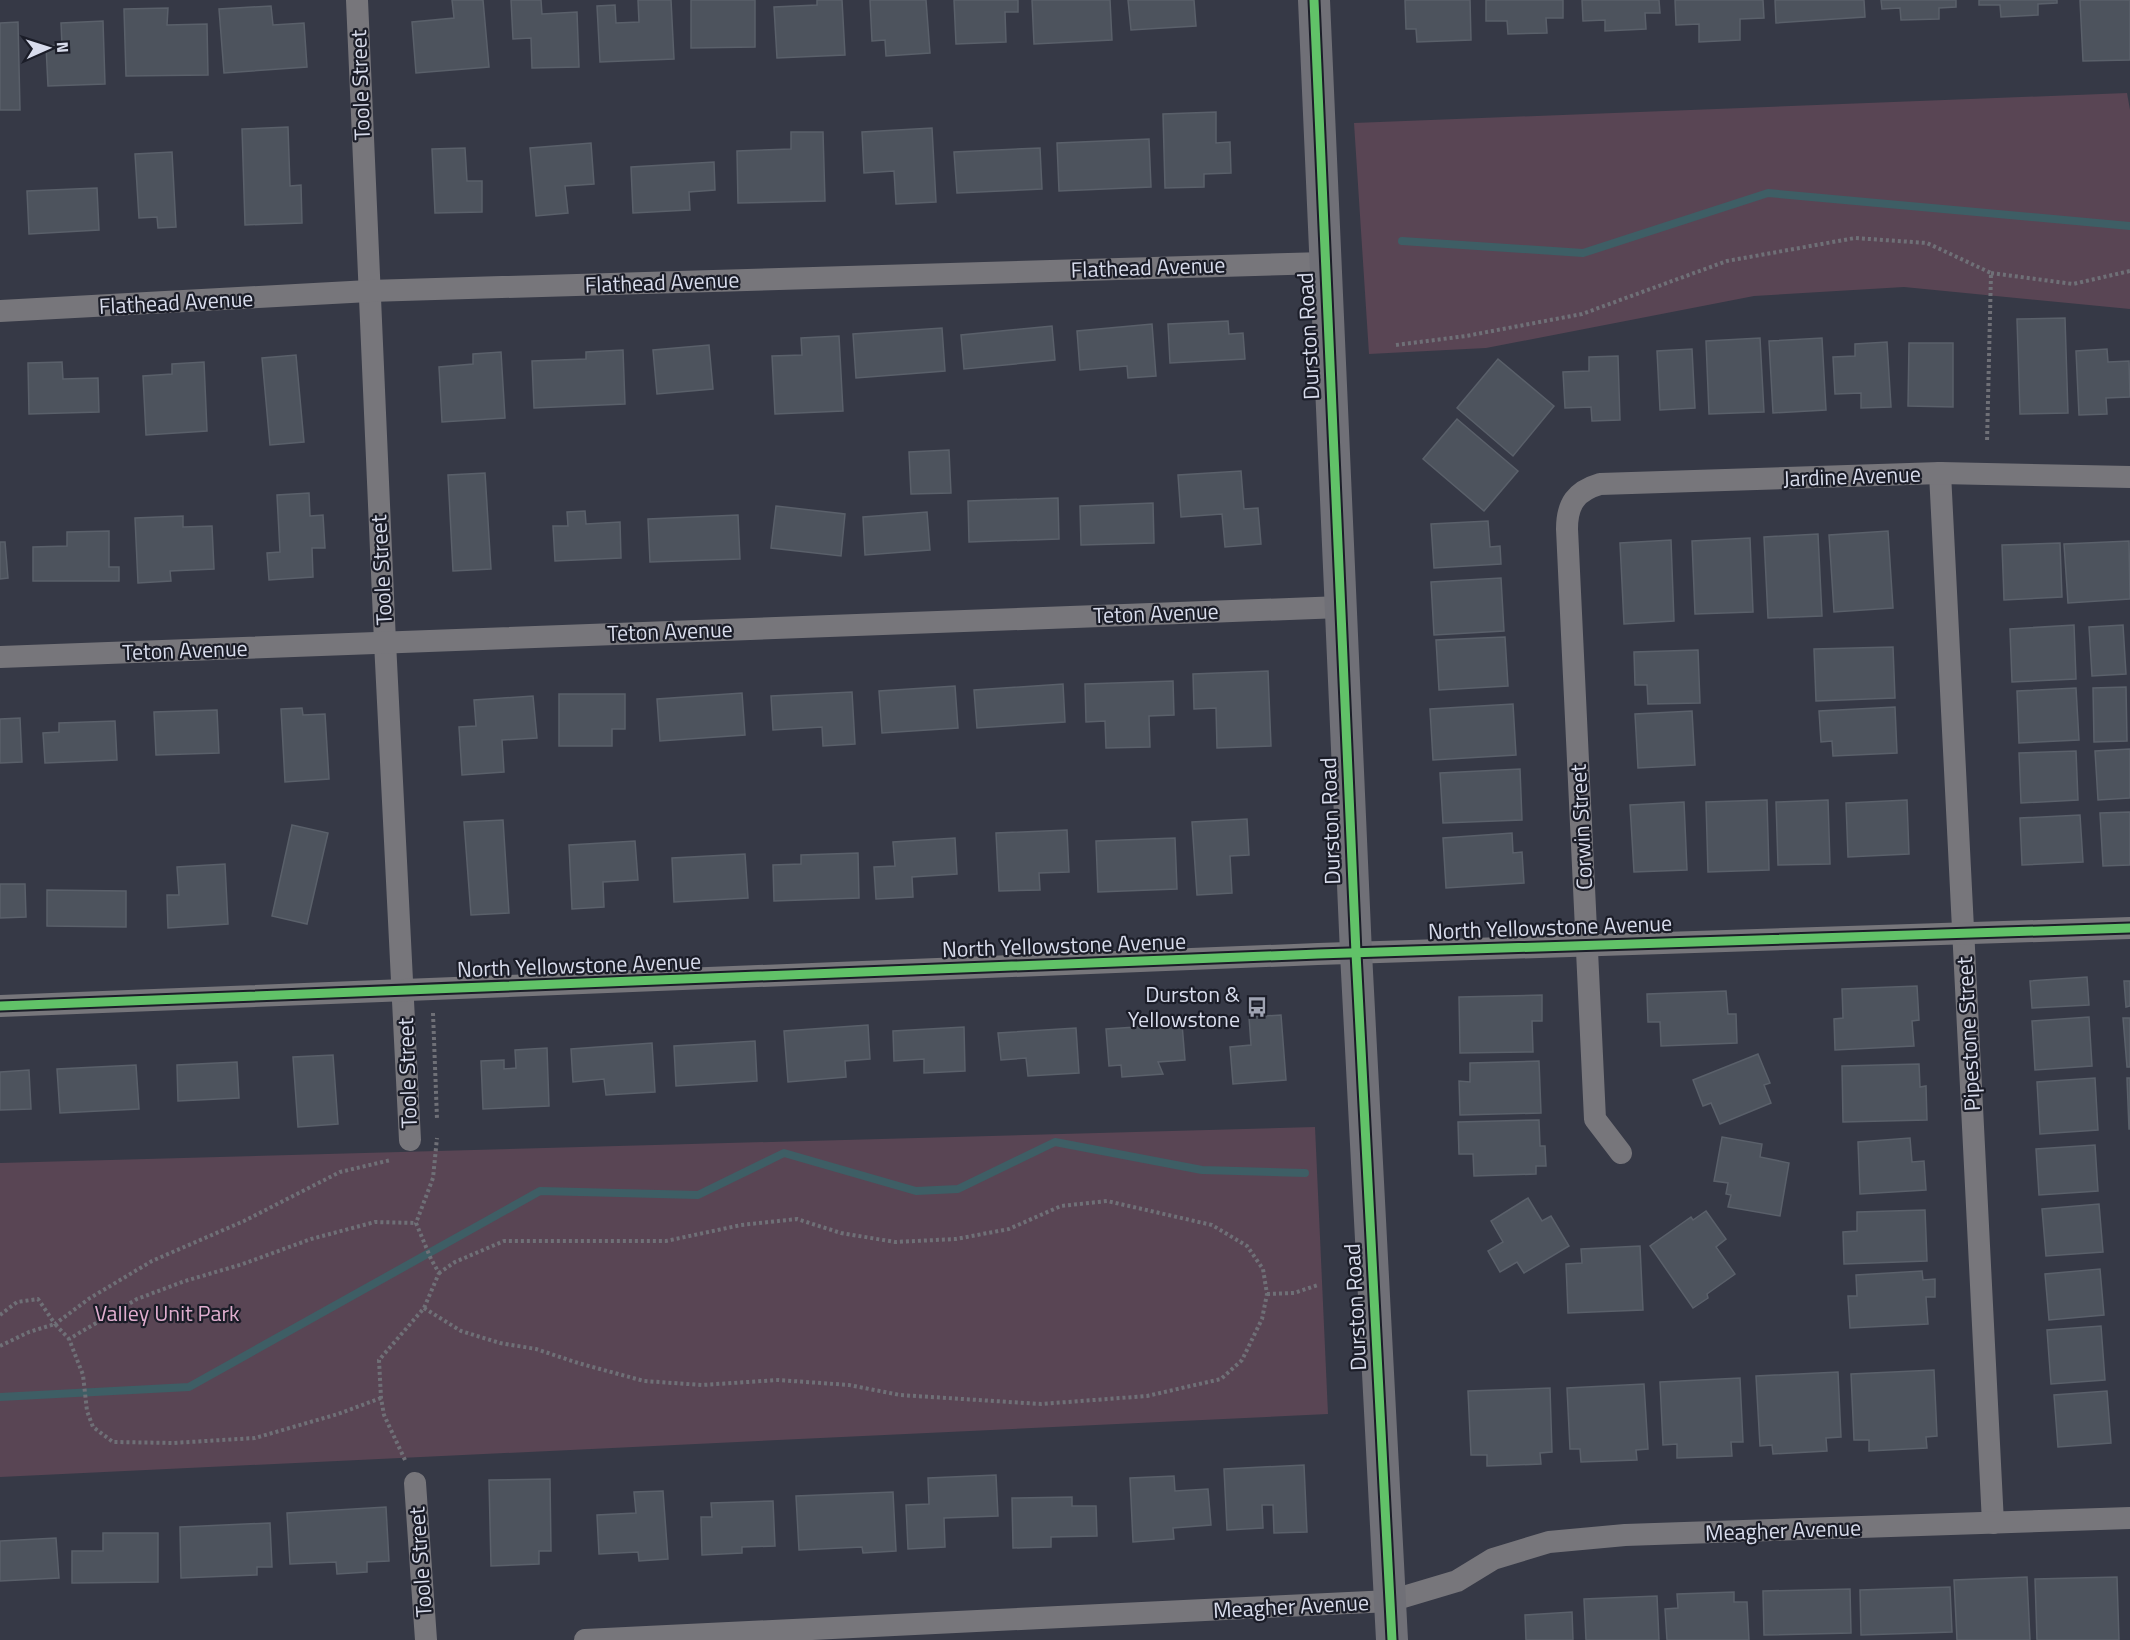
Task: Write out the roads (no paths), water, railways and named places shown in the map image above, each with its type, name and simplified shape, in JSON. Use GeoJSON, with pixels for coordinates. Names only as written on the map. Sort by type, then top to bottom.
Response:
{"type":"FeatureCollection","features":[{"type":"Feature","properties":{"kind":"main road","name":"Durston Road"},"geometry":{"type":"LineString","coordinates":[[1314,0],[1356,953],[1392,1640]]}},
{"type":"Feature","properties":{"kind":"street","name":"Toole Street"},"geometry":{"type":"LineString","coordinates":[[357,0],[385,642],[410,1140]]}},
{"type":"Feature","properties":{"kind":"street","name":"Flathead Avenue"},"geometry":{"type":"LineString","coordinates":[[0,311],[369,291],[1324,263]]}},
{"type":"Feature","properties":{"kind":"street","name":"Jardine Avenue"},"geometry":{"type":"LineString","coordinates":[[1578,495],[1586,488],[1600,484],[1940,473],[2130,477]]}},
{"type":"Feature","properties":{"kind":"street","name":"Pipestone Street"},"geometry":{"type":"LineString","coordinates":[[1940,473],[1993,1522]]}},
{"type":"Feature","properties":{"kind":"street","name":"Corwin Street"},"geometry":{"type":"LineString","coordinates":[[1578,495],[1569,507],[1567,529],[1595,1119],[1622,1153]]}},
{"type":"Feature","properties":{"kind":"street","name":"Teton Avenue"},"geometry":{"type":"LineString","coordinates":[[0,657],[1341,607]]}},
{"type":"Feature","properties":{"kind":"street","name":"North Yellowstone Avenue"},"geometry":{"type":"LineString","coordinates":[[0,1006],[1356,953],[2130,928]]}},
{"type":"Feature","properties":{"kind":"street","name":"Toole Street"},"geometry":{"type":"LineString","coordinates":[[415,1483],[426,1640]]}},
{"type":"Feature","properties":{"kind":"street","name":"Meagher Avenue"},"geometry":{"type":"LineString","coordinates":[[585,1640],[1390,1601],[1457,1581],[1493,1559],[1549,1542],[1625,1535],[2130,1518]]}},
{"type":"Feature","properties":{"kind":"waterway"},"geometry":{"type":"LineString","coordinates":[[1402,241],[1583,253],[1768,193],[2130,226]]}},
{"type":"Feature","properties":{"kind":"waterway"},"geometry":{"type":"LineString","coordinates":[[0,1397],[189,1387],[540,1191],[698,1195],[784,1153],[916,1191],[958,1189],[1055,1142],[1202,1170],[1305,1173]]}},
{"type":"Feature","properties":{"kind":"place","name":"Durston & Yellowstone"},"geometry":{"type":"Point","coordinates":[1257,1007]}},
{"type":"Feature","properties":{"kind":"park label","name":"Valley Unit Park"},"geometry":{"type":"Point","coordinates":[167,1313]}}]}
